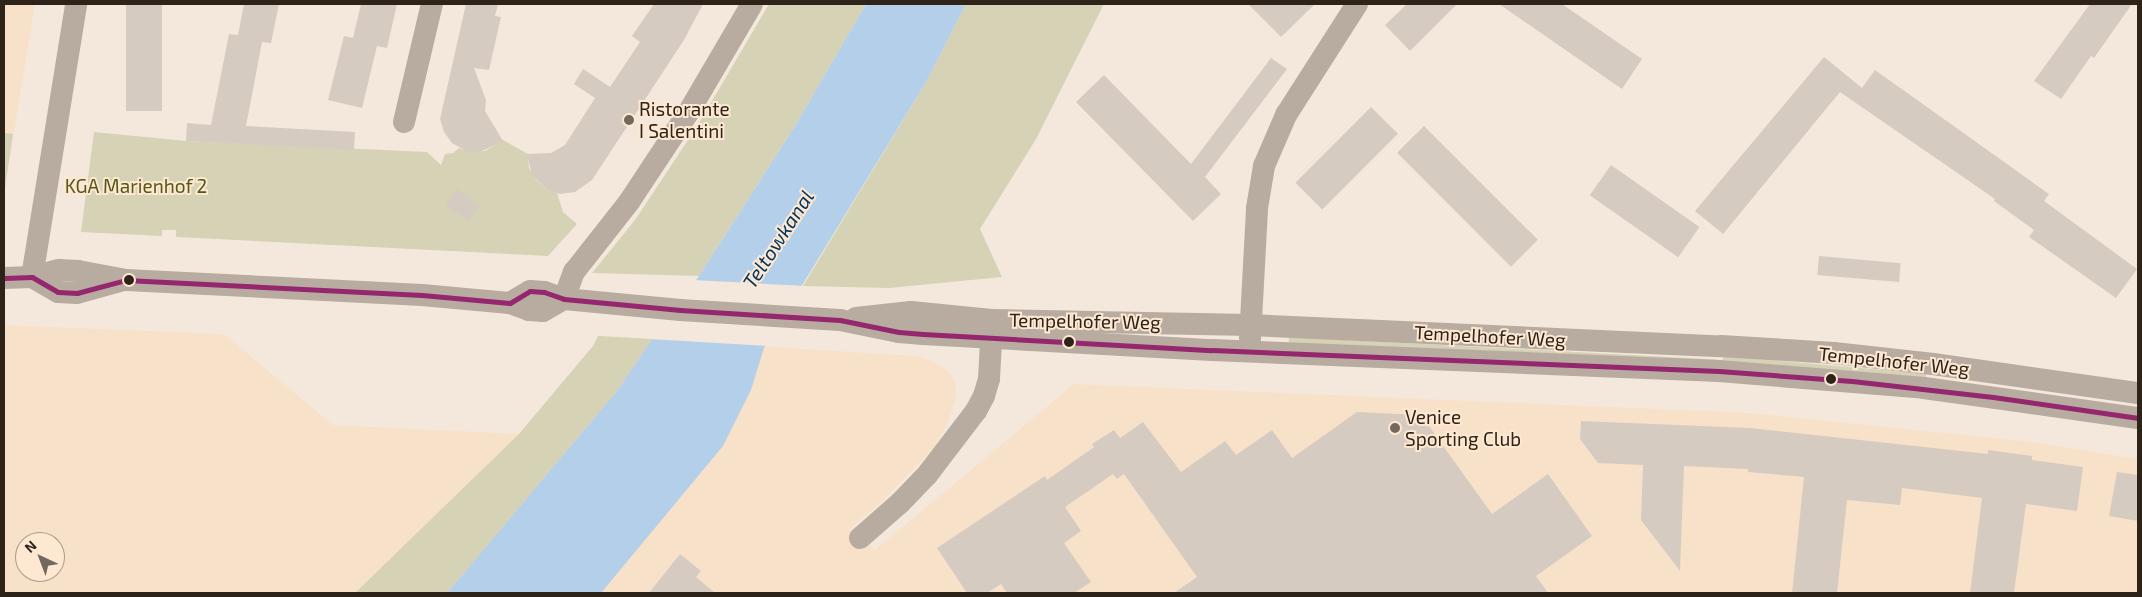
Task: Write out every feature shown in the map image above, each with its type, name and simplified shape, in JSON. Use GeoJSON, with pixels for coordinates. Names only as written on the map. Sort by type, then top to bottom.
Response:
{"type":"FeatureCollection","features":[{"type":"Feature","properties":{"kind":"street"},"geometry":{"type":"LineString","coordinates":[[32,277],[76,4]]}},
{"type":"Feature","properties":{"kind":"street"},"geometry":{"type":"LineString","coordinates":[[404,122],[432,4]]}},
{"type":"Feature","properties":{"kind":"street"},"geometry":{"type":"LineString","coordinates":[[4,278],[32,277],[58,292],[77,293],[126,280],[422,295],[510,303],[529,310],[543,311],[564,299],[574,272],[634,194],[688,114],[752,4]]}},
{"type":"Feature","properties":{"kind":"street"},"geometry":{"type":"LineString","coordinates":[[1249,351],[1257,208],[1264,166],[1286,115],[1356,4]]}},
{"type":"Feature","properties":{"kind":"street","name":"Tempelhofer Weg"},"geometry":{"type":"LineString","coordinates":[[564,299],[680,310],[840,320],[899,332],[1250,325],[1721,346],[1834,353],[1964,368],[2138,394]]}},
{"type":"Feature","properties":{"kind":"street"},"geometry":{"type":"LineString","coordinates":[[860,538],[900,503],[927,475],[976,411],[989,379],[992,329]]}},
{"type":"Feature","properties":{"kind":"street","name":"Tempelhofer Weg"},"geometry":{"type":"LineString","coordinates":[[992,329],[1249,351],[1720,371],[1852,381],[1962,393],[2138,418]]}},
{"type":"Feature","properties":{"kind":"street"},"geometry":{"type":"LineString","coordinates":[[1962,393],[1964,368]]}},
{"type":"Feature","properties":{"kind":"shaded area"},"geometry":{"type":"Polygon","coordinates":[[[4,4],[35,4],[4,193],[4,4]]]}},
{"type":"Feature","properties":{"kind":"shaded area"},"geometry":{"type":"Polygon","coordinates":[[[4,325],[224,334],[333,425],[519,434],[593,346],[598,336],[916,356],[934,362],[947,370],[955,381],[956,397],[950,418],[935,447],[877,506],[850,529],[875,550],[1074,384],[1751,413],[2033,442],[2138,459],[2138,593],[4,593],[4,325]]]}},
{"type":"Feature","properties":{"kind":"green space"},"geometry":{"type":"Polygon","coordinates":[[[769,4],[866,4],[795,126],[699,276],[592,273],[635,220],[696,128],[769,4]]]}},
{"type":"Feature","properties":{"kind":"green space"},"geometry":{"type":"Polygon","coordinates":[[[966,4],[1104,4],[1036,139],[980,229],[1002,277],[889,288],[803,286],[926,82],[966,4]]]}},
{"type":"Feature","properties":{"kind":"green space","name":"KGA Marienhof 2"},"geometry":{"type":"Polygon","coordinates":[[[94,132],[186,141],[427,152],[441,165],[445,154],[453,153],[459,148],[471,152],[485,151],[503,140],[528,154],[529,168],[536,180],[547,190],[557,193],[563,212],[577,224],[548,256],[176,237],[176,230],[162,230],[162,236],[81,232],[94,132]]]}},
{"type":"Feature","properties":{"kind":"green space"},"geometry":{"type":"Polygon","coordinates":[[[5,133],[13,134],[4,194],[4,141],[5,133]]]}},
{"type":"Feature","properties":{"kind":"green space"},"geometry":{"type":"Polygon","coordinates":[[[598,336],[652,339],[617,391],[447,593],[355,593],[519,434],[593,346],[598,336]]]}},
{"type":"Feature","properties":{"kind":"green space"},"geometry":{"type":"Polygon","coordinates":[[[1289,337],[1717,359],[1717,368],[1289,346],[1289,337]]]}},
{"type":"Feature","properties":{"kind":"green space"},"geometry":{"type":"Polygon","coordinates":[[[1723,356],[1926,374],[1925,384],[1722,366],[1723,356]]]}},
{"type":"Feature","properties":{"kind":"water","name":"Teltowkanal"},"geometry":{"type":"Polygon","coordinates":[[[866,4],[966,4],[926,82],[764,348],[751,390],[723,446],[601,593],[447,593],[617,391],[652,339],[699,276],[795,126],[866,4]]]}},
{"type":"Feature","properties":{"kind":"pier"},"geometry":{"type":"Polygon","coordinates":[[[693,280],[806,286],[768,346],[649,339],[693,280]]]}},
{"type":"Feature","properties":{"kind":"building"},"geometry":{"type":"Polygon","coordinates":[[[126,4],[162,4],[162,111],[126,111],[126,4]]]}},
{"type":"Feature","properties":{"kind":"building"},"geometry":{"type":"Polygon","coordinates":[[[244,4],[279,4],[271,43],[262,42],[246,126],[355,132],[354,150],[186,141],[187,123],[211,125],[229,34],[238,35],[244,4]]]}},
{"type":"Feature","properties":{"kind":"building"},"geometry":{"type":"Polygon","coordinates":[[[361,4],[397,4],[387,48],[377,46],[362,108],[328,100],[344,36],[353,38],[361,4]]]}},
{"type":"Feature","properties":{"kind":"building"},"geometry":{"type":"Polygon","coordinates":[[[466,4],[498,4],[495,16],[501,17],[489,70],[474,68],[486,100],[485,111],[503,141],[480,152],[468,152],[452,143],[444,132],[440,119],[466,4]]]}},
{"type":"Feature","properties":{"kind":"building"},"geometry":{"type":"Polygon","coordinates":[[[654,4],[703,4],[684,40],[592,180],[575,192],[560,194],[547,190],[532,175],[527,154],[551,153],[565,145],[595,98],[574,84],[583,69],[610,87],[640,42],[632,36],[654,4]]]}},
{"type":"Feature","properties":{"kind":"building"},"geometry":{"type":"Polygon","coordinates":[[[1248,4],[1315,4],[1281,37],[1248,4]]]}},
{"type":"Feature","properties":{"kind":"building"},"geometry":{"type":"Polygon","coordinates":[[[1407,4],[1457,4],[1410,51],[1385,25],[1407,4]]]}},
{"type":"Feature","properties":{"kind":"building"},"geometry":{"type":"Polygon","coordinates":[[[1499,4],[1562,4],[1642,59],[1622,89],[1499,4]]]}},
{"type":"Feature","properties":{"kind":"building"},"geometry":{"type":"Polygon","coordinates":[[[2090,4],[2132,4],[2094,58],[2091,56],[2061,99],[2034,81],[2090,4]]]}},
{"type":"Feature","properties":{"kind":"building"},"geometry":{"type":"Polygon","coordinates":[[[1824,57],[1862,88],[1875,70],[2049,194],[2044,201],[2137,269],[2116,298],[2029,237],[2034,230],[1994,201],[1995,199],[1840,92],[1723,234],[1695,211],[1824,57]]]}},
{"type":"Feature","properties":{"kind":"building"},"geometry":{"type":"Polygon","coordinates":[[[1271,58],[1287,69],[1205,177],[1221,194],[1193,221],[1076,102],[1104,75],[1191,164],[1271,58]]]}},
{"type":"Feature","properties":{"kind":"building"},"geometry":{"type":"Polygon","coordinates":[[[1371,107],[1398,134],[1322,210],[1295,183],[1371,107]]]}},
{"type":"Feature","properties":{"kind":"building"},"geometry":{"type":"Polygon","coordinates":[[[1424,126],[1538,240],[1511,267],[1397,153],[1424,126]]]}},
{"type":"Feature","properties":{"kind":"building"},"geometry":{"type":"Polygon","coordinates":[[[1611,165],[1699,227],[1678,257],[1590,195],[1611,165]]]}},
{"type":"Feature","properties":{"kind":"building"},"geometry":{"type":"Polygon","coordinates":[[[456,189],[480,206],[469,221],[445,205],[456,189]]]}},
{"type":"Feature","properties":{"kind":"building"},"geometry":{"type":"Polygon","coordinates":[[[1819,256],[1901,263],[1899,282],[1817,275],[1819,256]]]}},
{"type":"Feature","properties":{"kind":"building"},"geometry":{"type":"Polygon","coordinates":[[[1357,412],[1421,415],[1492,514],[1548,474],[1592,536],[1536,576],[1548,593],[1174,593],[1197,577],[1124,474],[1117,479],[1113,474],[1065,507],[1081,531],[1064,543],[1091,582],[1074,593],[1007,593],[1001,584],[987,593],[967,593],[937,548],[1045,476],[1047,480],[1094,447],[1092,444],[1114,430],[1120,438],[1143,422],[1181,472],[1225,441],[1236,455],[1272,430],[1292,458],[1357,412]]]}},
{"type":"Feature","properties":{"kind":"building"},"geometry":{"type":"Polygon","coordinates":[[[1581,421],[1750,428],[1988,454],[1988,450],[2032,456],[2032,460],[2083,467],[2077,511],[2026,504],[2014,593],[1970,593],[1982,498],[1902,488],[1900,505],[1847,500],[1837,593],[1792,593],[1804,477],[1748,472],[1748,469],[1684,466],[1680,571],[1641,520],[1643,465],[1598,463],[1580,439],[1581,421]]]}},
{"type":"Feature","properties":{"kind":"building"},"geometry":{"type":"Polygon","coordinates":[[[2117,472],[2138,475],[2138,521],[2109,516],[2117,472]]]}},
{"type":"Feature","properties":{"kind":"building"},"geometry":{"type":"Polygon","coordinates":[[[680,554],[701,571],[696,577],[715,593],[649,593],[680,554]]]}},
{"type":"Feature","properties":{"kind":"transit line"},"geometry":{"type":"LineString","coordinates":[[4,278],[32,277],[58,292],[77,293],[126,280],[422,295],[510,303],[530,291],[544,292],[564,299],[680,310],[840,320],[899,332],[923,334],[1212,350],[1719,371],[1852,381],[1993,397],[2138,418]]}},
{"type":"Feature","properties":{"kind":"place","name":"Ristorante I Salentini"},"geometry":{"type":"Point","coordinates":[629,120]}},
{"type":"Feature","properties":{"kind":"place","name":"Venice Sporting Club"},"geometry":{"type":"Point","coordinates":[1395,428]}}]}
